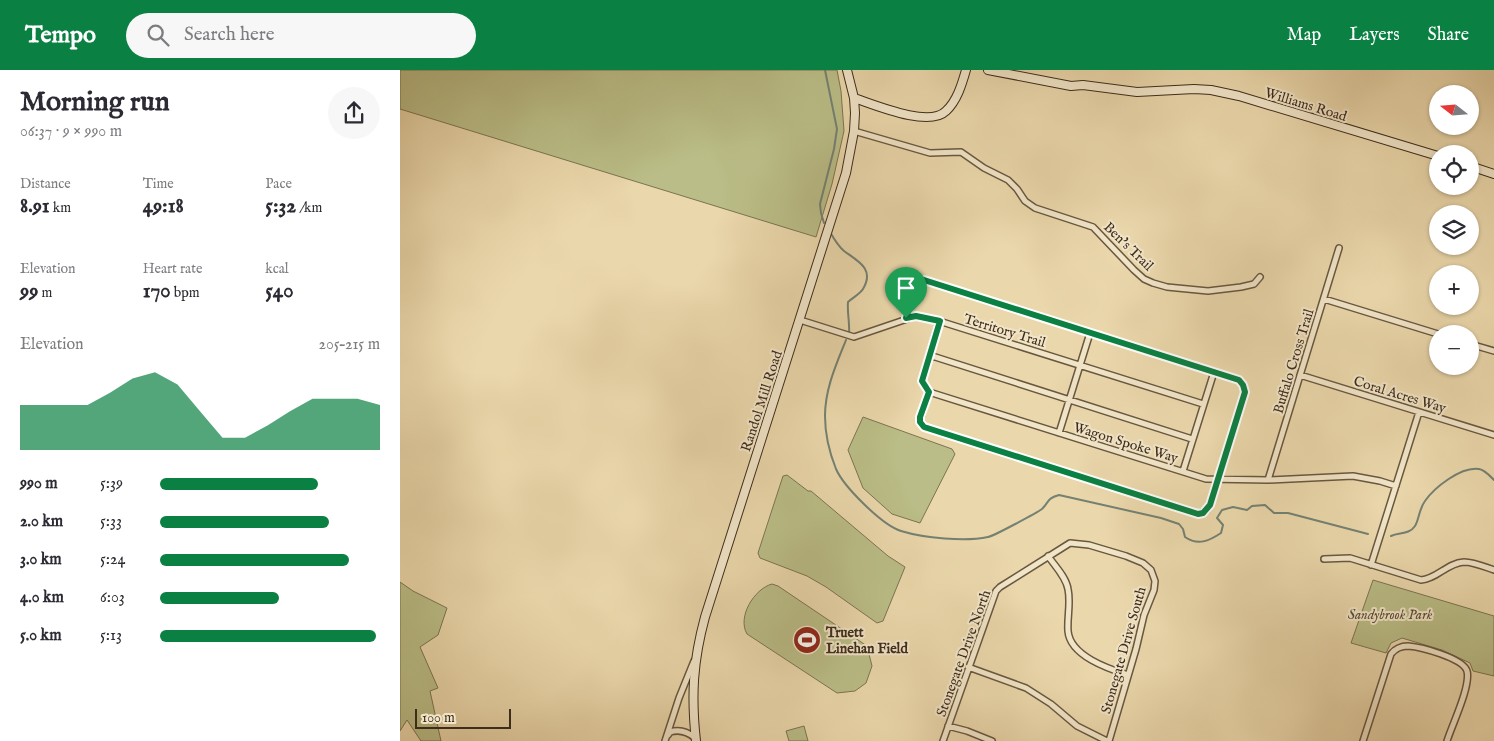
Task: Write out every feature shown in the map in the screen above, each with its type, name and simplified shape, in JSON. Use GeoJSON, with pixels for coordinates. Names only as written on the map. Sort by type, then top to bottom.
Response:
{"type":"FeatureCollection","features":[{"type":"Feature","properties":{"kind":"main road","name":"Randol Mill Road"},"geometry":{"type":"LineString","coordinates":[[696,740],[693,698],[695,658],[705,617],[846,173],[854,131],[854,98],[847,70]]}},
{"type":"Feature","properties":{"kind":"main road"},"geometry":{"type":"LineString","coordinates":[[854,98],[908,114],[936,117],[946,112],[955,99],[966,70]]}},
{"type":"Feature","properties":{"kind":"main road","name":"Williams Road"},"geometry":{"type":"LineString","coordinates":[[988,70],[1072,86],[1083,85],[1137,92],[1212,90],[1239,96],[1429,153]]}},
{"type":"Feature","properties":{"kind":"main road"},"geometry":{"type":"LineString","coordinates":[[1479,169],[1494,174]]}},
{"type":"Feature","properties":{"kind":"street","name":"Ben's Trail"},"geometry":{"type":"LineString","coordinates":[[854,131],[930,152],[961,152],[984,168],[1008,180],[1025,201],[1035,208],[1093,227],[1102,234],[1134,270],[1144,279],[1153,283],[1167,287],[1208,291],[1254,284],[1260,277]]}},
{"type":"Feature","properties":{"kind":"street","name":"Buffalo Cross Trail"},"geometry":{"type":"LineString","coordinates":[[1268,480],[1339,248]]}},
{"type":"Feature","properties":{"kind":"street"},"geometry":{"type":"LineString","coordinates":[[906,318],[915,288],[924,280],[1239,380],[1245,392],[1210,505],[1203,513],[1198,514],[924,427],[920,422],[920,417],[929,392],[922,381],[940,321]]}},
{"type":"Feature","properties":{"kind":"street"},"geometry":{"type":"LineString","coordinates":[[1324,299],[1429,331]]}},
{"type":"Feature","properties":{"kind":"street","name":"Territory Trail"},"geometry":{"type":"LineString","coordinates":[[800,320],[854,336],[916,316],[940,321],[1203,404]]}},
{"type":"Feature","properties":{"kind":"street"},"geometry":{"type":"LineString","coordinates":[[1059,432],[1090,333]]}},
{"type":"Feature","properties":{"kind":"street"},"geometry":{"type":"LineString","coordinates":[[1479,347],[1494,351]]}},
{"type":"Feature","properties":{"kind":"street"},"geometry":{"type":"LineString","coordinates":[[929,354],[1192,439]]}},
{"type":"Feature","properties":{"kind":"street"},"geometry":{"type":"LineString","coordinates":[[1183,471],[1214,372]]}},
{"type":"Feature","properties":{"kind":"street","name":"Coral Acres Way"},"geometry":{"type":"LineString","coordinates":[[1300,375],[1494,435]]}},
{"type":"Feature","properties":{"kind":"street","name":"Wagon Spoke Way"},"geometry":{"type":"LineString","coordinates":[[929,392],[1206,479],[1268,480],[1353,476],[1380,480],[1396,486]]}},
{"type":"Feature","properties":{"kind":"street"},"geometry":{"type":"LineString","coordinates":[[1371,564],[1419,412]]}},
{"type":"Feature","properties":{"kind":"street","name":"Stonegate Drive North"},"geometry":{"type":"LineString","coordinates":[[943,741],[996,591],[1000,587],[1070,543],[1079,543],[1126,556],[1148,567]]}},
{"type":"Feature","properties":{"kind":"street"},"geometry":{"type":"LineString","coordinates":[[1048,556],[1068,587],[1070,601],[1068,634],[1074,645],[1087,657],[1107,668],[1128,675]]}},
{"type":"Feature","properties":{"kind":"street"},"geometry":{"type":"LineString","coordinates":[[1324,559],[1350,558],[1420,580],[1429,579],[1453,564],[1464,562],[1494,570]]}},
{"type":"Feature","properties":{"kind":"street","name":"Stonegate Drive South"},"geometry":{"type":"LineString","coordinates":[[1108,741],[1136,649],[1144,615],[1154,590],[1155,581],[1148,567]]}},
{"type":"Feature","properties":{"kind":"street"},"geometry":{"type":"LineString","coordinates":[[1363,741],[1391,654],[1394,650],[1407,646],[1459,661],[1466,669],[1468,677],[1466,688],[1447,741]]}},
{"type":"Feature","properties":{"kind":"street"},"geometry":{"type":"LineString","coordinates":[[665,739],[695,658]]}},
{"type":"Feature","properties":{"kind":"street"},"geometry":{"type":"LineString","coordinates":[[968,667],[1026,688],[1051,704],[1077,726],[1108,741]]}},
{"type":"Feature","properties":{"kind":"street"},"geometry":{"type":"LineString","coordinates":[[948,726],[992,741]]}},
{"type":"Feature","properties":{"kind":"street"},"geometry":{"type":"LineString","coordinates":[[665,739],[670,732],[679,730],[689,733],[696,740]]}},
{"type":"Feature","properties":{"kind":"green space"},"geometry":{"type":"Polygon","coordinates":[[[400,70],[837,70],[841,91],[844,131],[832,184],[816,237],[400,109],[400,70]]]}},
{"type":"Feature","properties":{"kind":"green space"},"geometry":{"type":"Polygon","coordinates":[[[863,417],[952,449],[955,454],[920,523],[892,514],[863,488],[848,450],[863,417]]]}},
{"type":"Feature","properties":{"kind":"green space"},"geometry":{"type":"Polygon","coordinates":[[[787,475],[808,491],[811,491],[888,556],[905,567],[883,621],[877,623],[807,576],[760,558],[758,553],[783,476],[787,475]]]}},
{"type":"Feature","properties":{"kind":"green space","name":"Sandybrook Park"},"geometry":{"type":"Polygon","coordinates":[[[1373,580],[1494,616],[1494,676],[1473,671],[1470,663],[1442,650],[1402,638],[1391,643],[1386,653],[1351,643],[1373,580]]]}},
{"type":"Feature","properties":{"kind":"green space"},"geometry":{"type":"Polygon","coordinates":[[[400,582],[413,591],[447,608],[438,635],[420,647],[438,688],[430,691],[441,741],[421,741],[407,720],[400,731],[400,582]]]}},
{"type":"Feature","properties":{"kind":"green space","name":"Truett Linehan Field"},"geometry":{"type":"Polygon","coordinates":[[[772,584],[778,586],[867,646],[872,666],[866,683],[855,691],[837,693],[747,634],[744,620],[749,604],[759,592],[772,584]]]}},
{"type":"Feature","properties":{"kind":"green space"},"geometry":{"type":"Polygon","coordinates":[[[804,726],[808,741],[789,741],[786,731],[804,726]]]}},
{"type":"Feature","properties":{"kind":"waterway"},"geometry":{"type":"LineString","coordinates":[[824,223],[820,204],[837,129],[825,70]]}},
{"type":"Feature","properties":{"kind":"waterway"},"geometry":{"type":"LineString","coordinates":[[830,232],[842,249],[863,266],[867,276],[862,291],[848,302],[849,334]]}},
{"type":"Feature","properties":{"kind":"waterway"},"geometry":{"type":"LineString","coordinates":[[846,340],[832,377],[825,406],[826,429],[832,457],[840,477],[855,495],[884,521],[901,531],[921,536],[944,538],[968,539],[988,537],[1039,511],[1050,499],[1059,495],[1161,518],[1179,524],[1183,529],[1185,537],[1199,542],[1208,540],[1221,533],[1223,525],[1217,518],[1222,510],[1233,507],[1247,510],[1252,506],[1265,505],[1274,513],[1288,513],[1368,534]]}},
{"type":"Feature","properties":{"kind":"waterway"},"geometry":{"type":"LineString","coordinates":[[1391,536],[1413,529],[1423,504],[1429,496],[1441,484],[1456,474],[1479,469],[1494,480]]}},
{"type":"Feature","properties":{"kind":"place","name":"Truett Linehan Field"},"geometry":{"type":"Point","coordinates":[807,640]}},
{"type":"Feature","properties":{"kind":"route"},"geometry":{"type":"LineString","coordinates":[[924,280],[1239,380],[1245,392],[1207,510],[1198,514],[924,427],[920,422],[920,417],[929,392],[922,381],[940,321],[916,316],[906,318],[915,288],[924,280]]}}]}
